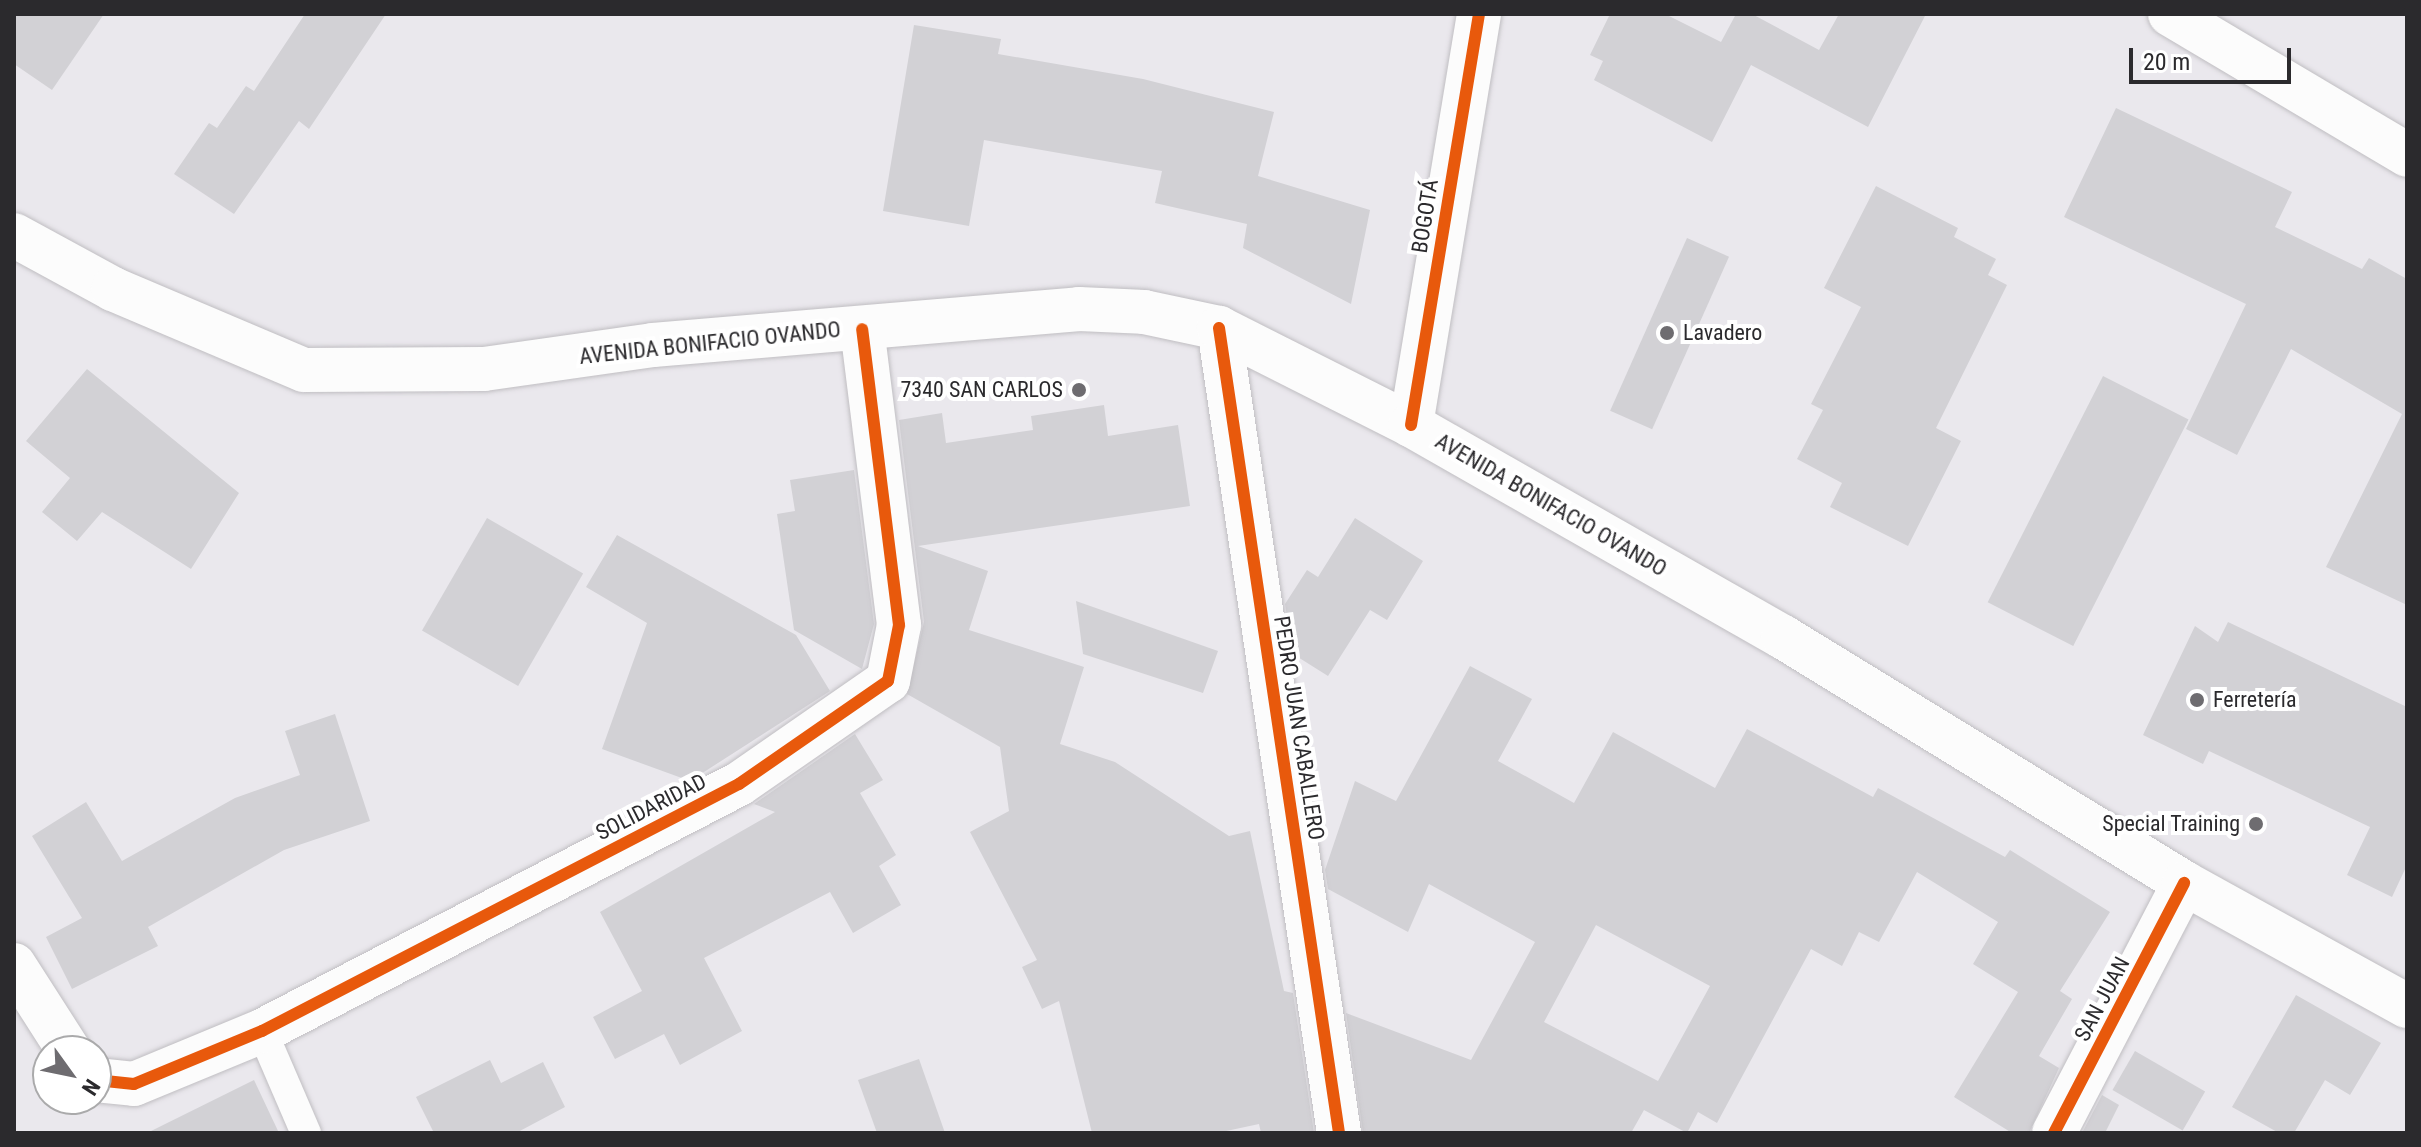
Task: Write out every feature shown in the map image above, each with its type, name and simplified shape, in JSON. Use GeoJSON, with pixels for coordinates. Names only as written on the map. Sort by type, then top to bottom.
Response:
{"type":"FeatureCollection","features":[{"type":"Feature","properties":{"kind":"street","name":"BOGOTÁ"},"geometry":{"type":"LineString","coordinates":[[1411,425],[1479,14]]}},
{"type":"Feature","properties":{"kind":"street"},"geometry":{"type":"LineString","coordinates":[[2170,14],[2407,155]]}},
{"type":"Feature","properties":{"kind":"street","name":"AVENIDA BONIFACIO OVANDO"},"geometry":{"type":"LineString","coordinates":[[14,235],[113,289],[304,370],[484,369],[653,345],[1079,309],[1144,312],[1219,328],[1411,425],[1783,637],[2184,883],[2407,1006]]}},
{"type":"Feature","properties":{"kind":"street","name":"PEDRO JUAN CABALLERO"},"geometry":{"type":"LineString","coordinates":[[1219,328],[1339,1133]]}},
{"type":"Feature","properties":{"kind":"street","name":"SOLIDARIDAD"},"geometry":{"type":"LineString","coordinates":[[112,1082],[134,1084],[262,1031],[739,784],[888,681],[899,625],[862,329]]}},
{"type":"Feature","properties":{"kind":"street","name":"SAN JUAN"},"geometry":{"type":"LineString","coordinates":[[2054,1133],[2184,883]]}},
{"type":"Feature","properties":{"kind":"street"},"geometry":{"type":"LineString","coordinates":[[14,965],[59,1035]]}},
{"type":"Feature","properties":{"kind":"lane"},"geometry":{"type":"LineString","coordinates":[[262,1031],[306,1133]]}},
{"type":"Feature","properties":{"kind":"building"},"geometry":{"type":"Polygon","coordinates":[[[14,14],[104,14],[52,90],[14,64],[14,14]]]}},
{"type":"Feature","properties":{"kind":"building"},"geometry":{"type":"Polygon","coordinates":[[[305,14],[386,14],[309,129],[299,121],[234,214],[174,174],[209,123],[217,128],[246,86],[254,91],[305,14]]]}},
{"type":"Feature","properties":{"kind":"building"},"geometry":{"type":"Polygon","coordinates":[[[1610,14],[1665,14],[1721,42],[1736,14],[1752,14],[1819,50],[1839,14],[1926,14],[1868,127],[1751,65],[1712,142],[1594,80],[1603,61],[1590,55],[1610,14]]]}},
{"type":"Feature","properties":{"kind":"building"},"geometry":{"type":"Polygon","coordinates":[[[914,25],[1001,39],[998,54],[1143,79],[1274,112],[1258,176],[1370,210],[1351,304],[1243,248],[1247,224],[1155,203],[1162,171],[984,140],[969,226],[883,211],[914,25]]]}},
{"type":"Feature","properties":{"kind":"building"},"geometry":{"type":"Polygon","coordinates":[[[2116,108],[2292,192],[2275,227],[2362,269],[2369,258],[2407,279],[2407,605],[2326,567],[2402,414],[2291,349],[2237,455],[2186,429],[2246,304],[2064,217],[2116,108]]]}},
{"type":"Feature","properties":{"kind":"building"},"geometry":{"type":"Polygon","coordinates":[[[1876,186],[1958,228],[1954,237],[1996,259],[1988,275],[2007,285],[1936,428],[1961,441],[1908,546],[1830,507],[1842,483],[1797,459],[1823,410],[1811,404],[1861,307],[1824,288],[1876,186]]]}},
{"type":"Feature","properties":{"kind":"building","name":"Lavadero"},"geometry":{"type":"Polygon","coordinates":[[[1687,238],[1729,257],[1652,429],[1610,411],[1687,238]]]}},
{"type":"Feature","properties":{"kind":"building"},"geometry":{"type":"Polygon","coordinates":[[[87,369],[239,493],[191,569],[102,512],[77,541],[42,512],[70,478],[26,441],[87,369]]]}},
{"type":"Feature","properties":{"kind":"building"},"geometry":{"type":"Polygon","coordinates":[[[2103,376],[2189,420],[2073,646],[1988,602],[2103,376]]]}},
{"type":"Feature","properties":{"kind":"building"},"geometry":{"type":"Polygon","coordinates":[[[1104,405],[1108,436],[1178,425],[1190,506],[918,546],[988,571],[969,630],[1084,667],[1060,744],[1115,762],[1229,836],[1250,831],[1284,991],[1293,993],[1314,1133],[1261,1133],[1259,1124],[1217,1133],[1092,1133],[1059,1001],[1042,1009],[1022,967],[1037,960],[970,832],[1009,811],[1000,747],[907,694],[924,622],[899,420],[942,413],[946,443],[1033,430],[1031,416],[1104,405]]]}},
{"type":"Feature","properties":{"kind":"building"},"geometry":{"type":"Polygon","coordinates":[[[854,470],[874,624],[862,669],[794,630],[777,514],[795,511],[790,480],[854,470]]]}},
{"type":"Feature","properties":{"kind":"building"},"geometry":{"type":"Polygon","coordinates":[[[487,518],[583,574],[518,686],[422,631],[487,518]]]}},
{"type":"Feature","properties":{"kind":"building"},"geometry":{"type":"Polygon","coordinates":[[[1355,518],[1423,561],[1387,620],[1370,610],[1328,676],[1293,654],[1285,604],[1307,570],[1318,577],[1355,518]]]}},
{"type":"Feature","properties":{"kind":"building"},"geometry":{"type":"Polygon","coordinates":[[[617,535],[796,635],[830,691],[690,781],[602,749],[647,623],[586,587],[617,535]]]}},
{"type":"Feature","properties":{"kind":"building"},"geometry":{"type":"Polygon","coordinates":[[[1076,601],[1218,651],[1203,693],[1083,654],[1076,601]]]}},
{"type":"Feature","properties":{"kind":"building"},"geometry":{"type":"Polygon","coordinates":[[[2228,622],[2407,707],[2407,865],[2392,897],[2347,875],[2370,827],[2209,751],[2203,764],[2143,735],[2195,626],[2218,642],[2228,622]]]}},
{"type":"Feature","properties":{"kind":"building"},"geometry":{"type":"Polygon","coordinates":[[[1470,666],[1532,699],[1498,761],[1574,803],[1613,732],[1715,788],[1747,729],[1873,797],[1878,788],[2005,857],[2010,850],[2110,912],[2060,991],[2072,999],[2039,1056],[2059,1068],[2029,1133],[2012,1133],[1954,1097],[2018,992],[1973,964],[1998,922],[1917,872],[1879,942],[1859,932],[1842,966],[1811,949],[1717,1123],[1698,1112],[1687,1133],[1644,1110],[1631,1133],[1363,1133],[1346,1013],[1471,1060],[1535,942],[1429,884],[1408,932],[1328,889],[1325,870],[1355,781],[1396,801],[1470,666]],[[1596,925],[1544,1022],[1658,1081],[1710,986],[1596,925]]]}},
{"type":"Feature","properties":{"kind":"building"},"geometry":{"type":"Polygon","coordinates":[[[335,714],[370,821],[284,850],[148,927],[158,946],[72,989],[46,937],[82,918],[32,836],[86,802],[122,861],[235,798],[300,775],[285,731],[335,714]]]}},
{"type":"Feature","properties":{"kind":"building"},"geometry":{"type":"Polygon","coordinates":[[[855,734],[883,780],[860,793],[896,855],[879,866],[901,905],[853,933],[830,892],[704,958],[742,1031],[680,1065],[664,1034],[615,1059],[593,1017],[642,991],[600,912],[775,812],[754,804],[855,734]]]}},
{"type":"Feature","properties":{"kind":"building"},"geometry":{"type":"Polygon","coordinates":[[[2296,995],[2381,1043],[2350,1095],[2325,1080],[2294,1133],[2279,1133],[2232,1107],[2296,995]]]}},
{"type":"Feature","properties":{"kind":"building"},"geometry":{"type":"Polygon","coordinates":[[[2135,1051],[2205,1092],[2183,1130],[2112,1090],[2135,1051]]]}},
{"type":"Feature","properties":{"kind":"building"},"geometry":{"type":"Polygon","coordinates":[[[919,1059],[945,1133],[877,1133],[858,1080],[919,1059]]]}},
{"type":"Feature","properties":{"kind":"building"},"geometry":{"type":"Polygon","coordinates":[[[490,1060],[501,1083],[543,1062],[565,1107],[516,1133],[434,1133],[416,1097],[490,1060]]]}},
{"type":"Feature","properties":{"kind":"building"},"geometry":{"type":"Polygon","coordinates":[[[254,1080],[279,1133],[147,1133],[254,1080]]]}},
{"type":"Feature","properties":{"kind":"building"},"geometry":{"type":"Polygon","coordinates":[[[2102,1095],[2119,1105],[2105,1133],[2082,1133],[2102,1095]]]}},
{"type":"Feature","properties":{"kind":"cycle path"},"geometry":{"type":"LineString","coordinates":[[1411,425],[1479,14]]}},
{"type":"Feature","properties":{"kind":"cycle path"},"geometry":{"type":"LineString","coordinates":[[1219,328],[1339,1133]]}},
{"type":"Feature","properties":{"kind":"cycle path"},"geometry":{"type":"LineString","coordinates":[[112,1082],[134,1084],[262,1031],[739,784],[888,681],[899,625],[862,329]]}},
{"type":"Feature","properties":{"kind":"cycle path"},"geometry":{"type":"LineString","coordinates":[[2054,1133],[2184,883]]}},
{"type":"Feature","properties":{"kind":"place","name":"Lavadero"},"geometry":{"type":"Point","coordinates":[1667,333]}},
{"type":"Feature","properties":{"kind":"place","name":"7340 SAN CARLOS"},"geometry":{"type":"Point","coordinates":[1079,390]}},
{"type":"Feature","properties":{"kind":"place","name":"Ferretería"},"geometry":{"type":"Point","coordinates":[2197,700]}},
{"type":"Feature","properties":{"kind":"place","name":"Special Training"},"geometry":{"type":"Point","coordinates":[2256,824]}}]}
